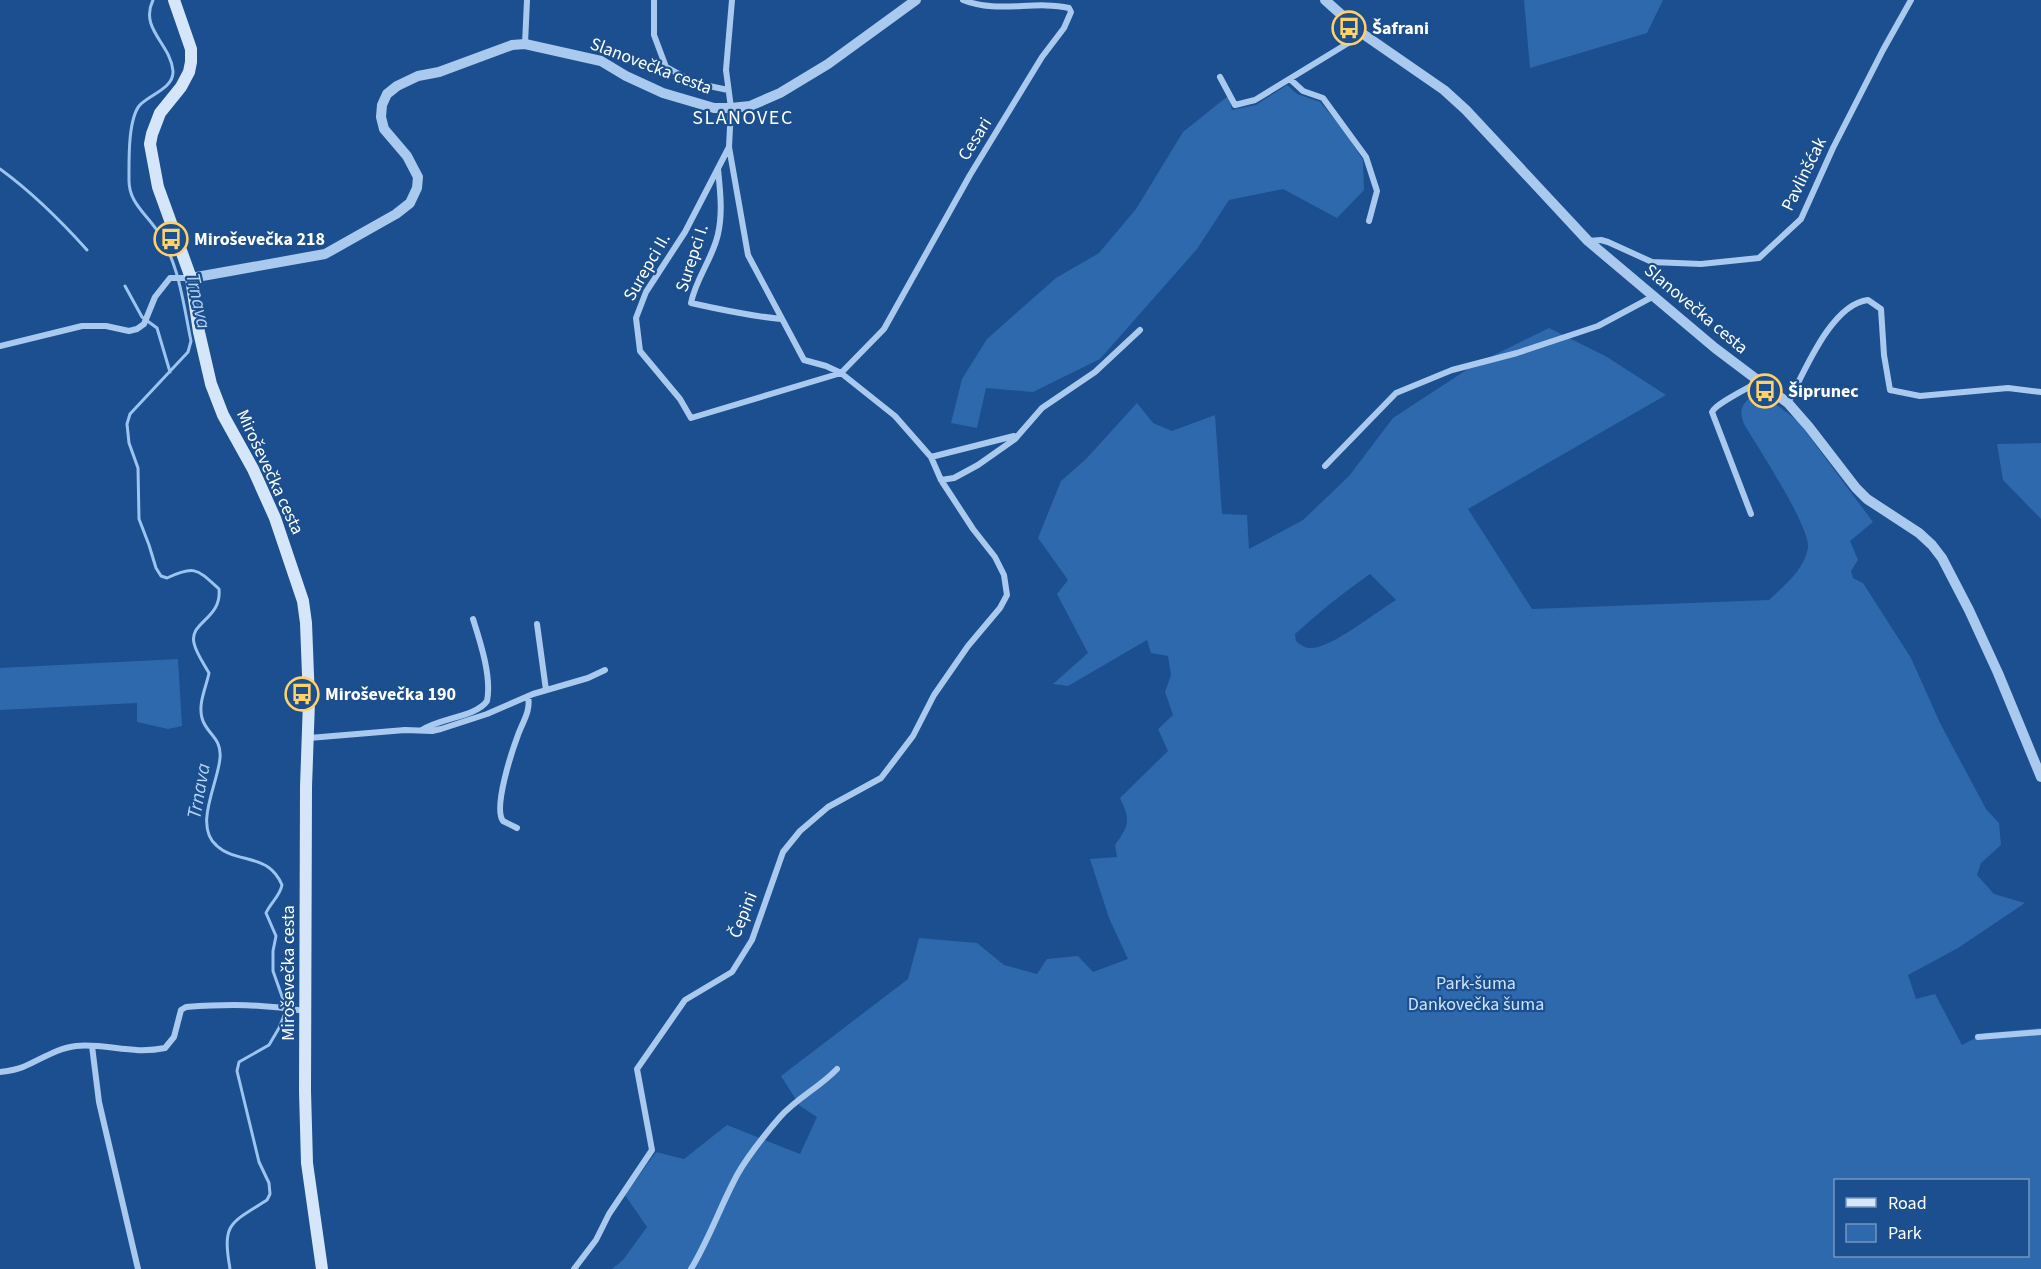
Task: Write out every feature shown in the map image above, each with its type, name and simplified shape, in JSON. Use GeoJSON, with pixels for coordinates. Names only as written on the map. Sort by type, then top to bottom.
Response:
{"type":"FeatureCollection","features":[{"type":"Feature","properties":{"kind":"main road","name":"Miroševečka cesta"},"geometry":{"type":"LineString","coordinates":[[174,0],[191,49],[191,62],[189,72],[181,87],[160,112],[154,124],[150,144],[158,187],[187,278],[211,384],[223,415],[253,469],[275,518],[303,601],[307,644],[309,738],[306,787],[305,1091],[307,1163],[322,1269]]}},
{"type":"Feature","properties":{"kind":"street"},"geometry":{"type":"LineString","coordinates":[[525,44],[527,0]]}},
{"type":"Feature","properties":{"kind":"street"},"geometry":{"type":"LineString","coordinates":[[654,0],[654,35],[666,67],[695,83],[728,90]]}},
{"type":"Feature","properties":{"kind":"street"},"geometry":{"type":"LineString","coordinates":[[732,0],[726,70],[731,108],[729,147],[748,255],[804,360],[841,373],[895,416],[932,457],[941,480],[954,478],[978,465],[1018,435],[1042,408],[1095,372],[1140,330]]}},
{"type":"Feature","properties":{"kind":"street","name":"Slanovečka cesta"},"geometry":{"type":"LineString","coordinates":[[187,278],[325,254],[410,204],[417,188],[417,177],[407,156],[384,129],[381,117],[382,105],[387,94],[397,86],[418,76],[439,72],[512,45],[525,44],[601,61],[626,76],[663,93],[714,108],[750,106],[780,93],[828,64],[916,0]]}},
{"type":"Feature","properties":{"kind":"street","name":"Cesari"},"geometry":{"type":"LineString","coordinates":[[841,373],[884,329],[970,175],[1042,57],[1064,28],[1071,12],[1069,8],[1051,3],[1028,2],[976,6],[963,0]]}},
{"type":"Feature","properties":{"kind":"street","name":"Slanovečka cesta"},"geometry":{"type":"LineString","coordinates":[[1325,0],[1363,34],[1444,90],[1466,110],[1588,241],[1758,382],[1788,403],[1856,488],[1919,533],[1942,558],[1956,582],[1998,673],[2041,777]]}},
{"type":"Feature","properties":{"kind":"street","name":"Pavlinšćak"},"geometry":{"type":"LineString","coordinates":[[1588,241],[1608,242],[1652,262],[1701,264],[1759,258],[1802,219],[1833,148],[1882,50],[1911,0]]}},
{"type":"Feature","properties":{"kind":"street"},"geometry":{"type":"LineString","coordinates":[[1220,77],[1235,105],[1256,100],[1363,34]]}},
{"type":"Feature","properties":{"kind":"street"},"geometry":{"type":"LineString","coordinates":[[1290,78],[1303,91],[1323,98],[1366,157],[1377,191],[1369,221]]}},
{"type":"Feature","properties":{"kind":"street","name":"Surepci II."},"geometry":{"type":"LineString","coordinates":[[729,147],[685,232],[646,292],[636,318],[640,351],[668,383],[691,418],[841,373]]}},
{"type":"Feature","properties":{"kind":"street","name":"Surepci I."},"geometry":{"type":"LineString","coordinates":[[718,168],[721,207],[718,234],[705,270],[695,286],[691,303],[741,315],[782,319]]}},
{"type":"Feature","properties":{"kind":"street"},"geometry":{"type":"LineString","coordinates":[[0,346],[82,326],[106,326],[129,331],[145,321],[162,286],[173,278],[187,278]]}},
{"type":"Feature","properties":{"kind":"street"},"geometry":{"type":"LineString","coordinates":[[1325,466],[1396,393],[1452,370],[1517,353],[1598,326],[1654,296]]}},
{"type":"Feature","properties":{"kind":"street"},"geometry":{"type":"LineString","coordinates":[[1788,403],[1831,325],[1853,304],[1868,300],[1881,309],[1884,355],[1890,390],[1920,396],[2008,387],[2041,392]]}},
{"type":"Feature","properties":{"kind":"street"},"geometry":{"type":"LineString","coordinates":[[1751,514],[1712,412],[1713,408],[1719,404],[1758,382]]}},
{"type":"Feature","properties":{"kind":"street"},"geometry":{"type":"LineString","coordinates":[[932,457],[1018,435]]}},
{"type":"Feature","properties":{"kind":"street","name":"Čepini"},"geometry":{"type":"LineString","coordinates":[[574,1269],[596,1240],[609,1214],[652,1150],[637,1069],[685,1000],[732,972],[752,940],[783,852],[800,831],[828,807],[881,778],[913,736],[934,695],[968,646],[1000,608],[1007,595],[1004,575],[995,557],[973,529],[941,480]]}},
{"type":"Feature","properties":{"kind":"street"},"geometry":{"type":"LineString","coordinates":[[422,730],[435,723],[474,710],[487,701],[486,673],[481,644],[473,619]]}},
{"type":"Feature","properties":{"kind":"street"},"geometry":{"type":"LineString","coordinates":[[537,624],[546,690]]}},
{"type":"Feature","properties":{"kind":"street"},"geometry":{"type":"LineString","coordinates":[[309,738],[441,729],[605,670]]}},
{"type":"Feature","properties":{"kind":"street"},"geometry":{"type":"LineString","coordinates":[[517,828],[503,820],[499,811],[511,757],[529,707],[528,696]]}},
{"type":"Feature","properties":{"kind":"street"},"geometry":{"type":"LineString","coordinates":[[0,1072],[21,1068],[73,1046],[141,1052],[165,1048],[174,1037],[181,1010],[186,1007],[239,1004],[306,1011]]}},
{"type":"Feature","properties":{"kind":"street"},"geometry":{"type":"LineString","coordinates":[[1978,1037],[2041,1032]]}},
{"type":"Feature","properties":{"kind":"street"},"geometry":{"type":"LineString","coordinates":[[92,1046],[99,1102],[138,1269]]}},
{"type":"Feature","properties":{"kind":"street"},"geometry":{"type":"LineString","coordinates":[[691,1269],[705,1246],[734,1180],[746,1162],[780,1117],[837,1069]]}},
{"type":"Feature","properties":{"kind":"green space"},"geometry":{"type":"Polygon","coordinates":[[[1524,0],[1663,0],[1647,33],[1530,68],[1524,0]]]}},
{"type":"Feature","properties":{"kind":"green space"},"geometry":{"type":"Polygon","coordinates":[[[1287,85],[1297,94],[1320,102],[1343,129],[1363,160],[1364,190],[1337,218],[1283,189],[1229,200],[1197,249],[1100,359],[1033,392],[986,388],[977,428],[951,423],[962,379],[987,339],[1056,278],[1099,253],[1136,209],[1183,132],[1228,96],[1232,110],[1256,105],[1287,85]]]}},
{"type":"Feature","properties":{"kind":"green space","name":"Park-šuma Dankovečka šuma"},"geometry":{"type":"Polygon","coordinates":[[[1549,328],[1607,357],[1666,395],[1468,509],[1532,609],[1769,600],[1798,570],[1806,556],[1807,538],[1771,468],[1744,424],[1741,413],[1746,402],[1758,391],[1798,421],[1873,522],[1850,541],[1858,560],[1851,571],[1853,578],[1863,583],[1911,658],[1940,723],[1986,809],[1999,823],[2001,845],[1981,863],[1977,875],[1994,894],[2025,903],[1958,948],[1908,975],[1916,999],[1935,994],[1962,1045],[1985,1033],[2041,1028],[2041,1269],[612,1269],[623,1260],[647,1227],[625,1195],[656,1152],[684,1159],[727,1125],[800,1154],[817,1117],[800,1106],[781,1076],[908,979],[919,938],[977,943],[1004,965],[1037,974],[1047,959],[1078,956],[1093,972],[1128,959],[1109,918],[1090,859],[1117,857],[1115,845],[1127,823],[1126,812],[1120,798],[1168,751],[1158,729],[1173,715],[1165,692],[1171,675],[1168,656],[1151,653],[1147,640],[1068,686],[1053,684],[1088,653],[1057,594],[1068,580],[1038,538],[1061,481],[1086,459],[1137,403],[1153,423],[1172,431],[1215,415],[1222,514],[1247,515],[1249,549],[1303,520],[1349,476],[1393,418],[1474,365],[1549,328]],[[1370,574],[1332,602],[1295,634],[1296,641],[1308,648],[1322,646],[1396,600],[1370,574]]]}},
{"type":"Feature","properties":{"kind":"green space"},"geometry":{"type":"Polygon","coordinates":[[[2041,443],[2041,519],[2003,480],[1997,444],[2041,443]]]}},
{"type":"Feature","properties":{"kind":"green space"},"geometry":{"type":"Polygon","coordinates":[[[178,659],[182,726],[168,729],[137,722],[137,703],[0,710],[0,668],[178,659]]]}},
{"type":"Feature","properties":{"kind":"waterway","name":"Trnava"},"geometry":{"type":"LineString","coordinates":[[153,0],[150,20],[171,61],[173,71],[169,83],[143,102],[135,113],[130,141],[129,186],[134,200],[156,229],[170,255],[179,283],[191,341],[188,352],[130,414],[127,424],[129,443],[138,468],[139,519],[161,576],[167,578],[184,571],[195,571],[219,589],[216,607],[196,630],[194,636],[196,651],[209,673],[202,701],[202,718],[219,745],[220,751],[207,816],[210,838],[223,850],[268,867],[282,885],[266,913],[276,936],[273,971],[284,1002],[285,1013],[269,1045],[239,1062],[237,1071],[259,1162],[269,1183],[270,1194],[267,1200],[237,1220],[228,1233],[230,1269]]}},
{"type":"Feature","properties":{"kind":"waterway"},"geometry":{"type":"LineString","coordinates":[[0,169],[46,207],[87,250]]}},
{"type":"Feature","properties":{"kind":"waterway"},"geometry":{"type":"LineString","coordinates":[[125,286],[142,317],[157,328],[170,372]]}},
{"type":"Feature","properties":{"kind":"place","name":"Šafrani"},"geometry":{"type":"Point","coordinates":[1349,28]}},
{"type":"Feature","properties":{"kind":"place","name":"Miroševečka 218"},"geometry":{"type":"Point","coordinates":[171,239]}},
{"type":"Feature","properties":{"kind":"place","name":"Šiprunec"},"geometry":{"type":"Point","coordinates":[1765,391]}},
{"type":"Feature","properties":{"kind":"place","name":"Miroševečka 190"},"geometry":{"type":"Point","coordinates":[302,694]}},
{"type":"Feature","properties":{"kind":"district","name":"SLANOVEC"},"geometry":{"type":"Point","coordinates":[743,118]}}]}
